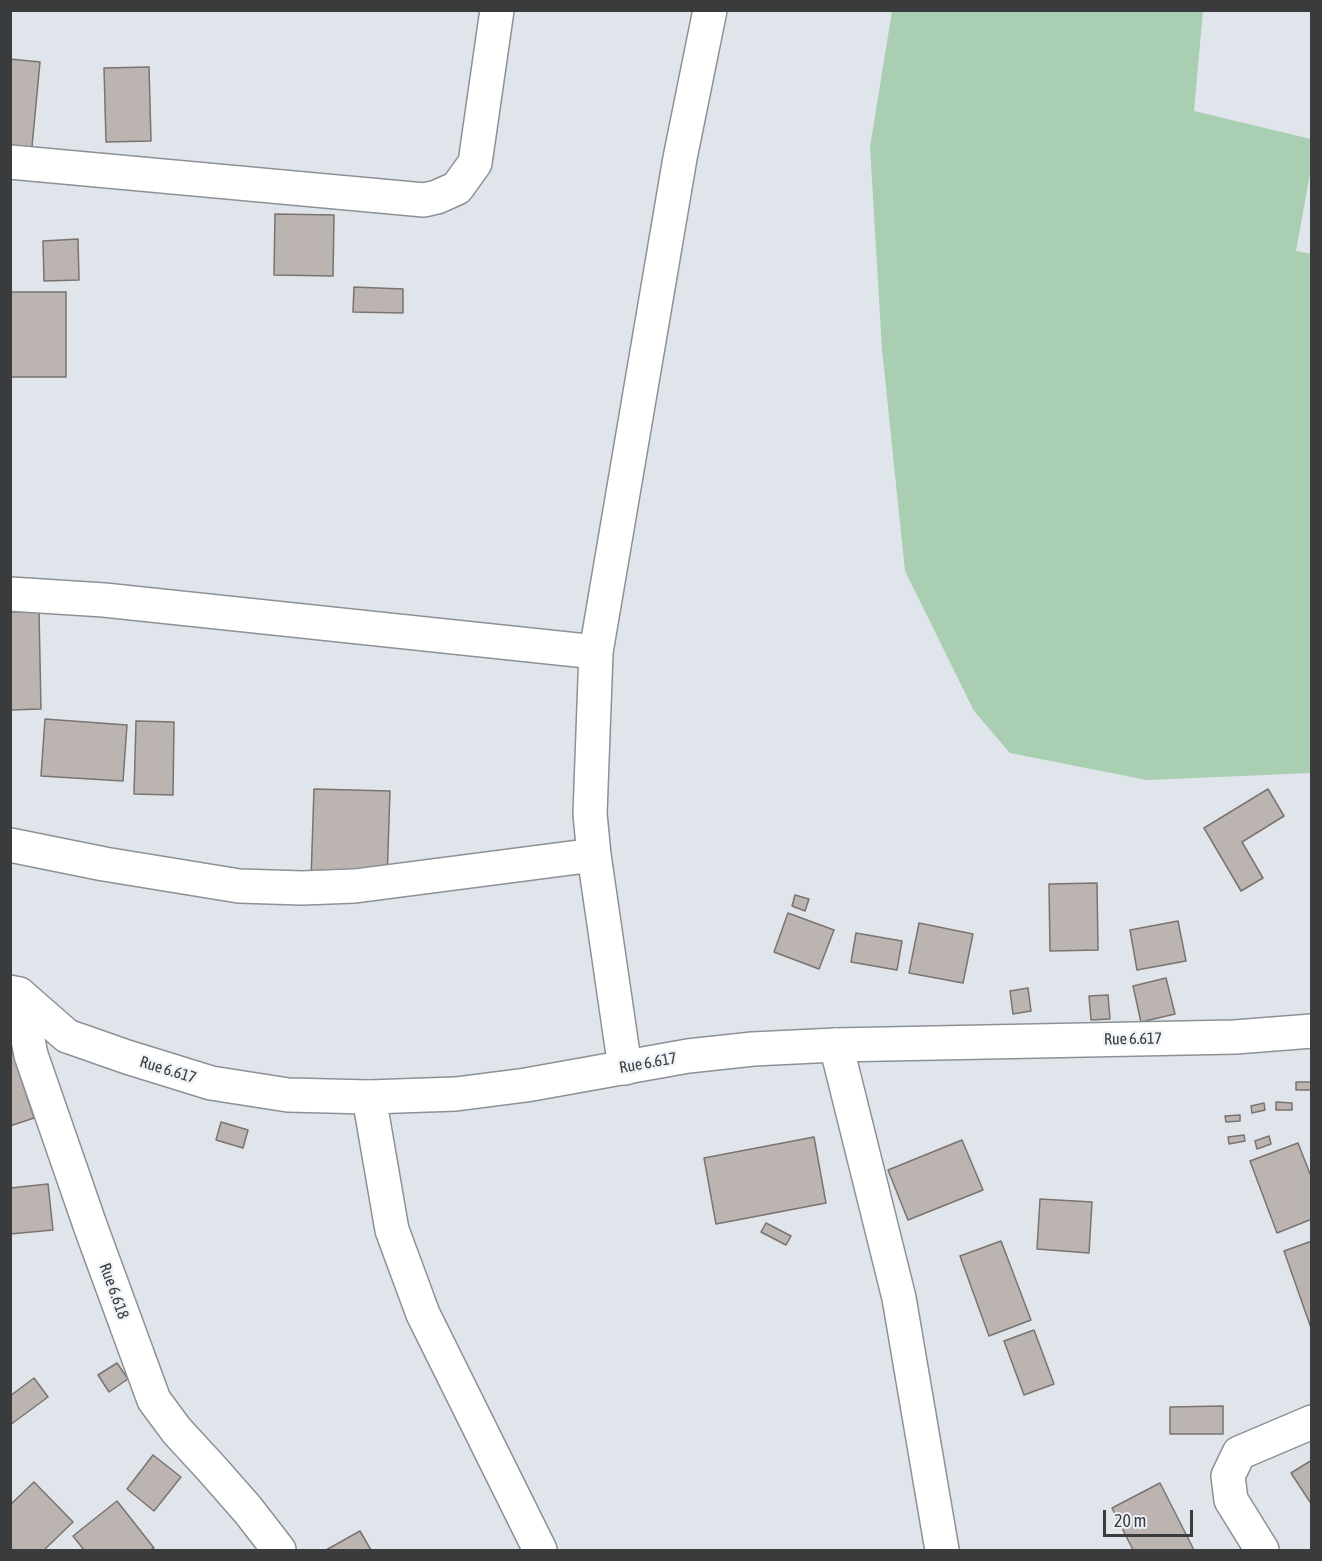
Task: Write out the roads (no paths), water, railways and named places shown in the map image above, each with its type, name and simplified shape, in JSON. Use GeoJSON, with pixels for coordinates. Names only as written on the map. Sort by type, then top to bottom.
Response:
{"type":"FeatureCollection","features":[{"type":"Feature","properties":{"kind":"street"},"geometry":{"type":"LineString","coordinates":[[10,162],[424,200],[437,197],[457,188],[475,163],[497,10]]}},
{"type":"Feature","properties":{"kind":"street"},"geometry":{"type":"LineString","coordinates":[[625,1068],[590,814],[596,652],[680,158],[710,10]]}},
{"type":"Feature","properties":{"kind":"street"},"geometry":{"type":"LineString","coordinates":[[10,594],[105,600],[596,652]]}},
{"type":"Feature","properties":{"kind":"street"},"geometry":{"type":"LineString","coordinates":[[10,845],[104,864],[239,886],[302,888],[355,886],[594,855]]}},
{"type":"Feature","properties":{"kind":"street","name":"Rue 6.617"},"geometry":{"type":"LineString","coordinates":[[15,993],[67,1036],[127,1058],[211,1083],[288,1095],[369,1097],[456,1094],[526,1085],[688,1056],[753,1048],[1235,1037],[1311,1031]]}},
{"type":"Feature","properties":{"kind":"street","name":"Rue 6.618"},"geometry":{"type":"LineString","coordinates":[[15,993],[31,1055],[154,1400],[177,1431],[234,1494],[279,1551]]}},
{"type":"Feature","properties":{"kind":"street"},"geometry":{"type":"LineString","coordinates":[[836,1045],[899,1298],[942,1551]]}},
{"type":"Feature","properties":{"kind":"street"},"geometry":{"type":"LineString","coordinates":[[369,1097],[392,1230],[423,1314],[540,1551]]}},
{"type":"Feature","properties":{"kind":"street"},"geometry":{"type":"LineString","coordinates":[[1262,1551],[1230,1500],[1228,1476],[1239,1453],[1311,1422]]}}]}
